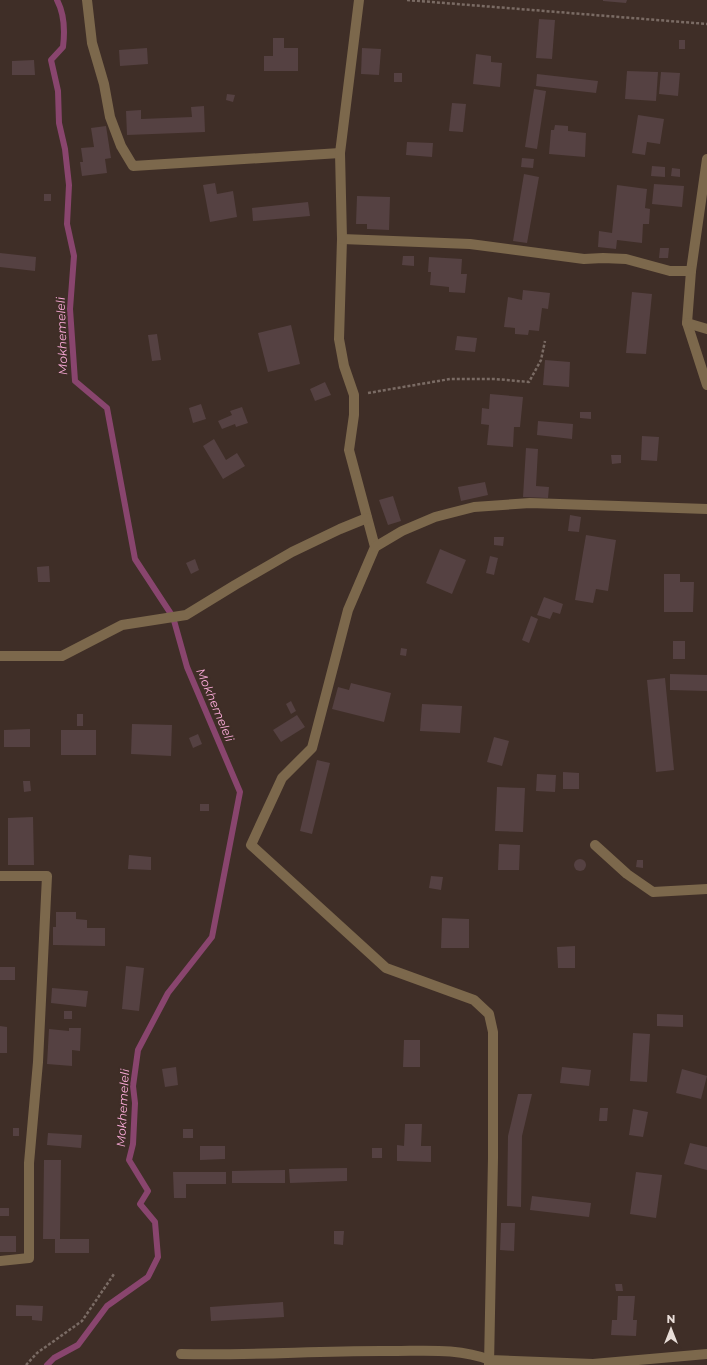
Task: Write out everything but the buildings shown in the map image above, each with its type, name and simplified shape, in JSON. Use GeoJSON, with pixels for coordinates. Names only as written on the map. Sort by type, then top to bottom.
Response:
{"type":"FeatureCollection","features":[{"type":"Feature","properties":{"kind":"street"},"geometry":{"type":"LineString","coordinates":[[87,0],[92,43],[104,84],[110,116],[122,146],[133,166],[340,153]]}},
{"type":"Feature","properties":{"kind":"street"},"geometry":{"type":"LineString","coordinates":[[359,0],[340,153],[342,239],[339,339],[344,366],[354,395],[354,415],[349,450],[375,547]]}},
{"type":"Feature","properties":{"kind":"street"},"geometry":{"type":"LineString","coordinates":[[707,159],[691,270],[687,323],[707,385]]}},
{"type":"Feature","properties":{"kind":"street"},"geometry":{"type":"LineString","coordinates":[[342,239],[470,244],[584,259],[626,259],[670,270],[691,270]]}},
{"type":"Feature","properties":{"kind":"street"},"geometry":{"type":"LineString","coordinates":[[687,323],[707,329]]}},
{"type":"Feature","properties":{"kind":"street"},"geometry":{"type":"LineString","coordinates":[[489,1363],[493,1032],[489,1014],[474,1000],[386,968],[251,845],[282,778],[312,748],[348,610],[375,547],[402,531],[435,517],[474,507],[530,503],[707,509]]}},
{"type":"Feature","properties":{"kind":"street"},"geometry":{"type":"LineString","coordinates":[[0,656],[62,656],[122,625],[186,615],[292,552],[367,518]]}},
{"type":"Feature","properties":{"kind":"street"},"geometry":{"type":"LineString","coordinates":[[596,844],[628,874],[653,892],[707,889]]}},
{"type":"Feature","properties":{"kind":"street"},"geometry":{"type":"LineString","coordinates":[[0,876],[47,876],[38,1062],[30,1163],[29,1258],[0,1261]]}},
{"type":"Feature","properties":{"kind":"street"},"geometry":{"type":"LineString","coordinates":[[181,1354],[213,1355],[352,1350],[453,1351],[477,1355],[489,1363],[593,1364],[707,1354]]}},
{"type":"Feature","properties":{"kind":"path"},"geometry":{"type":"LineString","coordinates":[[407,0],[707,24]]}},
{"type":"Feature","properties":{"kind":"path"},"geometry":{"type":"LineString","coordinates":[[354,395],[450,379],[495,379],[529,382],[540,360],[545,341]]}},
{"type":"Feature","properties":{"kind":"path"},"geometry":{"type":"LineString","coordinates":[[26,1365],[36,1353],[82,1321],[114,1274]]}},
{"type":"Feature","properties":{"kind":"waterway","name":"Mokhemeleli"},"geometry":{"type":"LineString","coordinates":[[47,1365],[54,1358],[78,1345],[107,1306],[148,1277],[158,1257],[155,1222],[140,1204],[148,1191],[129,1160],[133,1144],[135,1103],[133,1086],[138,1050],[168,993],[212,937],[240,792],[187,667],[173,617],[135,559],[107,408],[75,381],[70,309],[74,256],[67,224],[69,185],[65,149],[59,123],[58,91],[51,60],[63,47],[64,41],[62,11],[57,0]]}}]}
